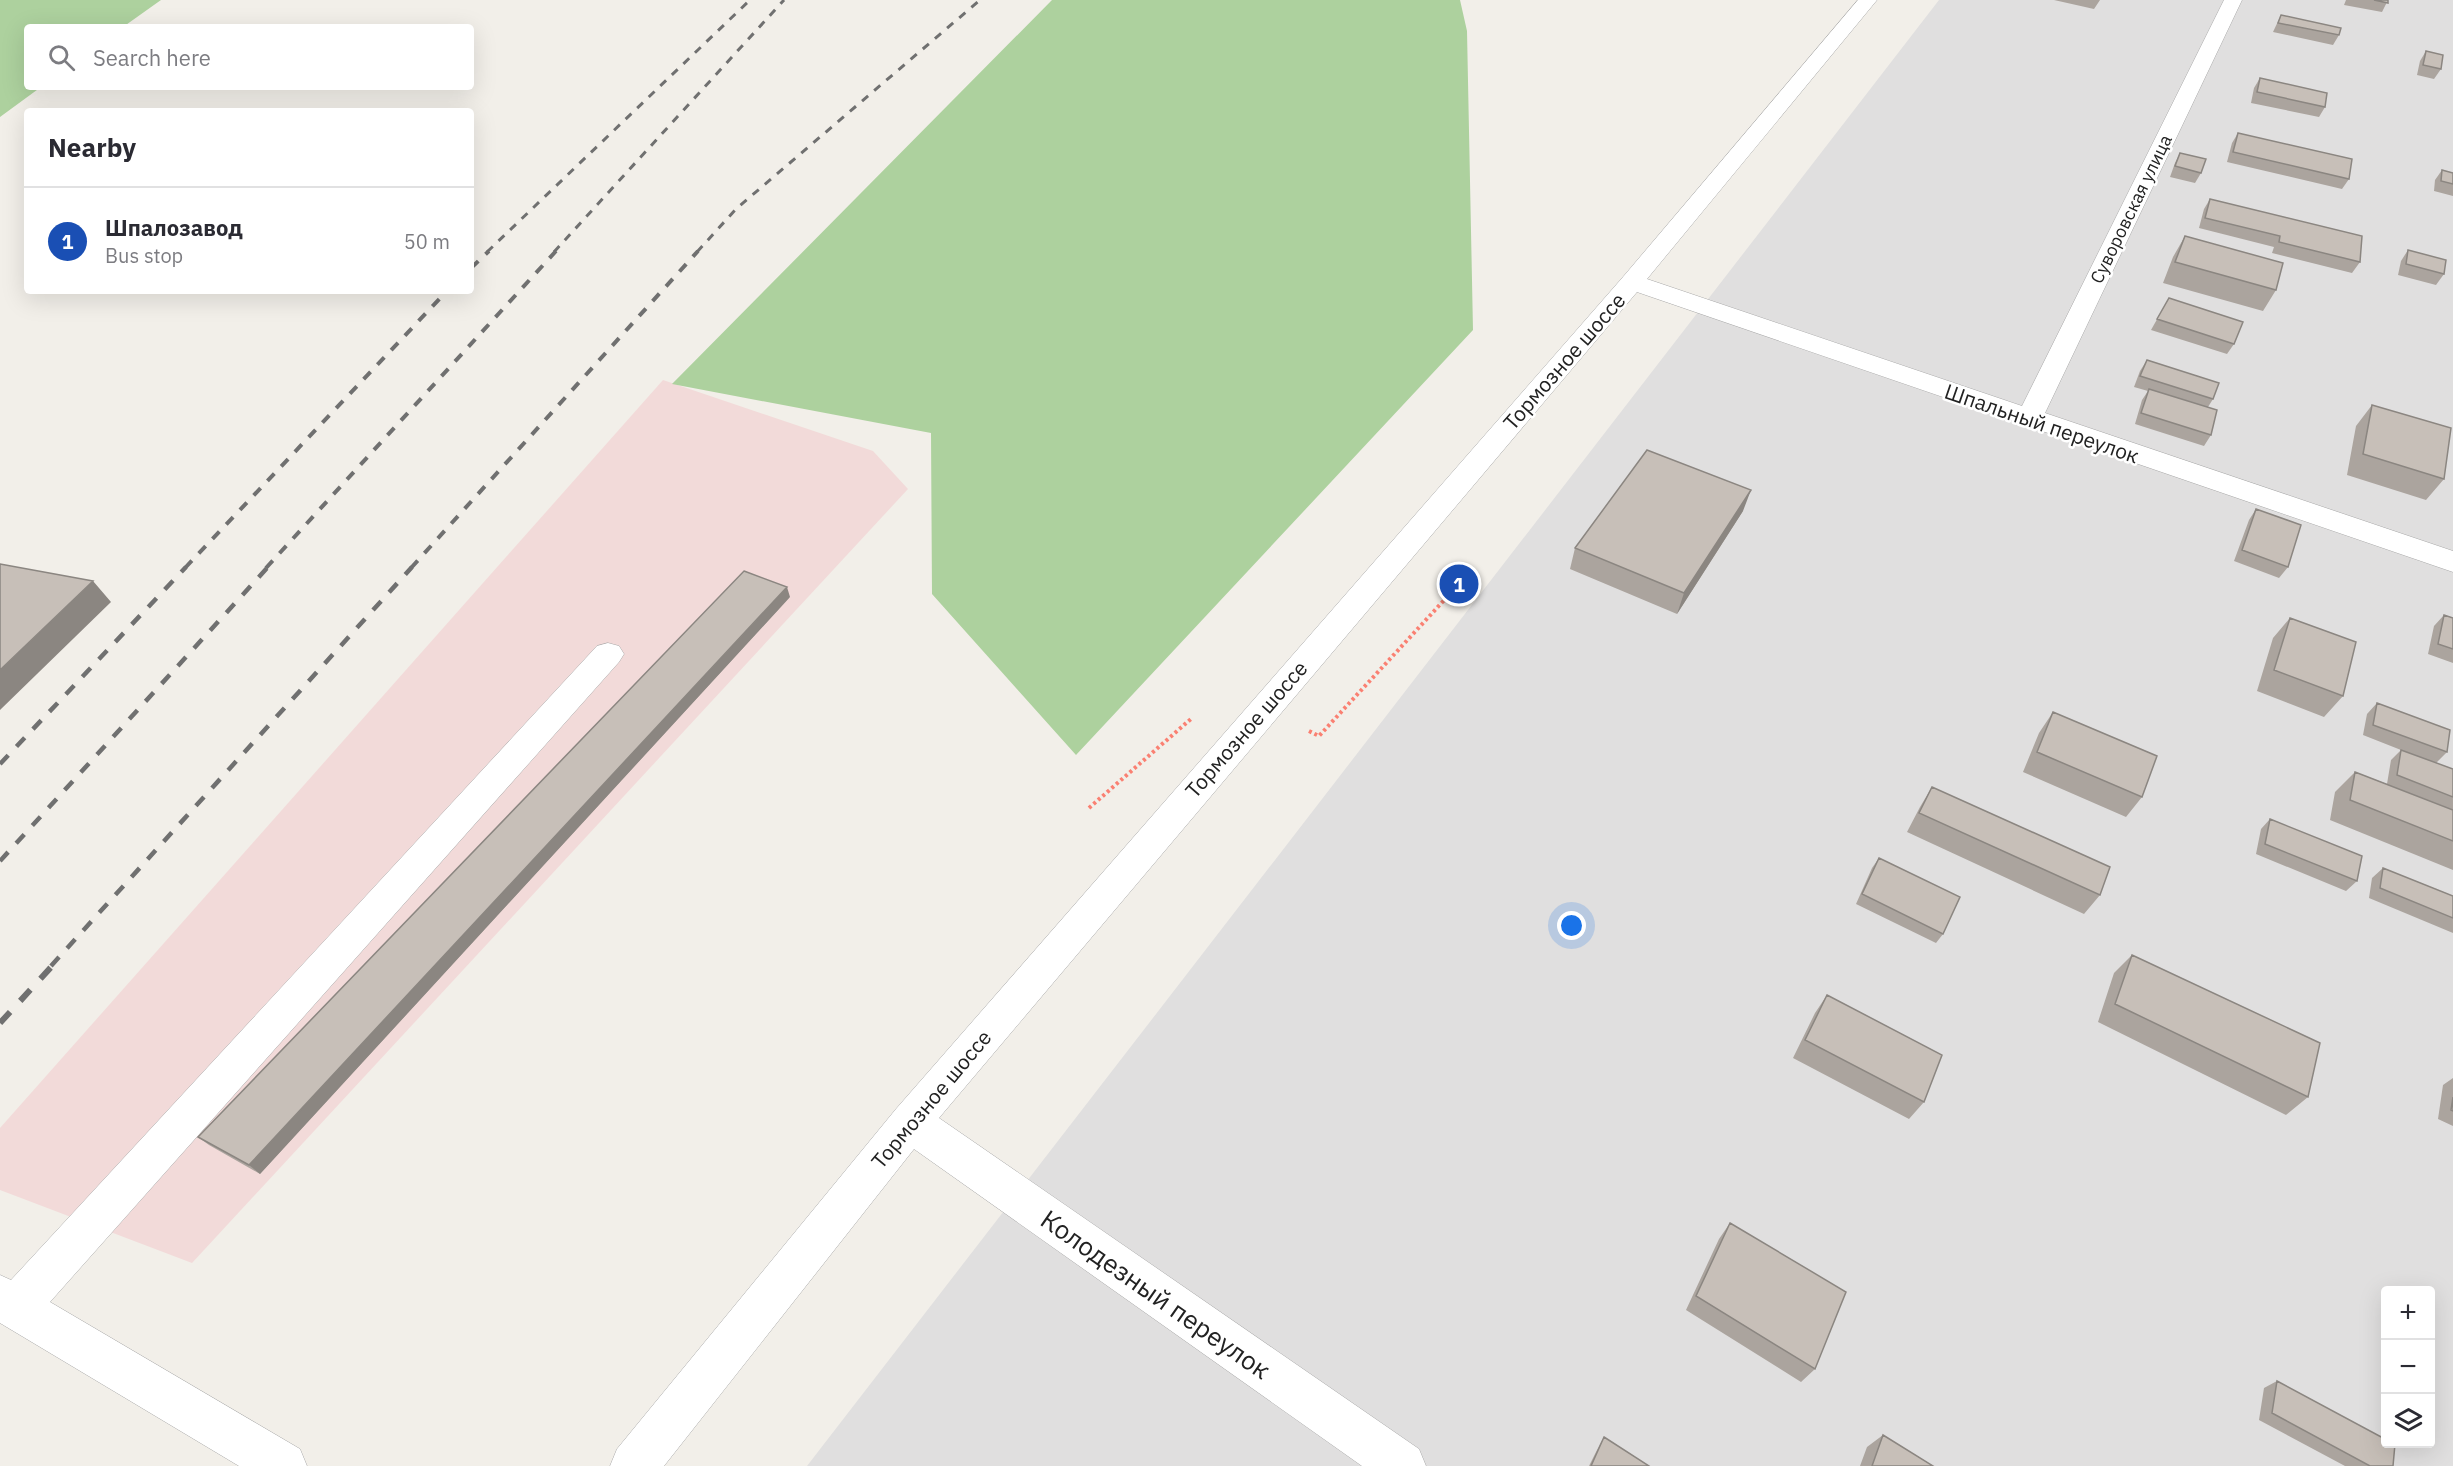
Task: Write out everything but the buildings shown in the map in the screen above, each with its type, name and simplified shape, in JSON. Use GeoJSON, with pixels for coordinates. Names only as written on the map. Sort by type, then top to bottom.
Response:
{"type":"FeatureCollection","features":[{"type":"Feature","properties":{"kind":"street","name":"Тормозное шоссе"},"geometry":{"type":"LineString","coordinates":[[634,1466],[910,1122],[1632,282],[1868,0]]}},
{"type":"Feature","properties":{"kind":"street","name":"Суворовская улица"},"geometry":{"type":"LineString","coordinates":[[2029,418],[2233,0]]}},
{"type":"Feature","properties":{"kind":"street","name":"Шпальный переулок"},"geometry":{"type":"LineString","coordinates":[[1632,282],[2453,562]]}},
{"type":"Feature","properties":{"kind":"street"},"geometry":{"type":"LineString","coordinates":[[283,1466],[8,1302],[608,654]]}},
{"type":"Feature","properties":{"kind":"street","name":"Колодезный переулок"},"geometry":{"type":"LineString","coordinates":[[910,1122],[1402,1466]]}},
{"type":"Feature","properties":{"kind":"shaded area"},"geometry":{"type":"Polygon","coordinates":[[[1939,0],[2453,0],[2453,1466],[807,1466],[1939,0]]]}},
{"type":"Feature","properties":{"kind":"shaded area"},"geometry":{"type":"Polygon","coordinates":[[[663,380],[873,451],[908,489],[192,1263],[0,1190],[0,1128],[663,380]]]}},
{"type":"Feature","properties":{"kind":"green space"},"geometry":{"type":"Polygon","coordinates":[[[0,0],[161,0],[127,24],[24,24],[24,90],[37,90],[0,117],[0,0]]]}},
{"type":"Feature","properties":{"kind":"green space"},"geometry":{"type":"Polygon","coordinates":[[[1052,0],[1460,0],[1467,31],[1473,330],[1076,755],[932,594],[931,433],[672,384],[1052,0]]]}},
{"type":"Feature","properties":{"kind":"railway"},"geometry":{"type":"LineString","coordinates":[[487,252],[750,0]]}},
{"type":"Feature","properties":{"kind":"railway"},"geometry":{"type":"LineString","coordinates":[[554,252],[784,0]]}},
{"type":"Feature","properties":{"kind":"railway"},"geometry":{"type":"LineString","coordinates":[[697,252],[736,209],[980,0]]}},
{"type":"Feature","properties":{"kind":"railway"},"geometry":{"type":"LineString","coordinates":[[474,265],[489,251]]}},
{"type":"Feature","properties":{"kind":"railway"},"geometry":{"type":"LineString","coordinates":[[266,568],[556,251]]}},
{"type":"Feature","properties":{"kind":"railway"},"geometry":{"type":"LineString","coordinates":[[411,568],[698,251]]}},
{"type":"Feature","properties":{"kind":"railway"},"geometry":{"type":"LineString","coordinates":[[185,568],[444,294]]}},
{"type":"Feature","properties":{"kind":"railway"},"geometry":{"type":"LineString","coordinates":[[0,764],[186,567]]}},
{"type":"Feature","properties":{"kind":"railway"},"geometry":{"type":"LineString","coordinates":[[0,861],[268,567]]}},
{"type":"Feature","properties":{"kind":"railway"},"geometry":{"type":"LineString","coordinates":[[51,966],[412,567]]}},
{"type":"Feature","properties":{"kind":"railway"},"geometry":{"type":"LineString","coordinates":[[0,1023],[53,965]]}},
{"type":"Feature","properties":{"kind":"place","name":"Шпалозавод"},"geometry":{"type":"Point","coordinates":[1459,584]}}]}
